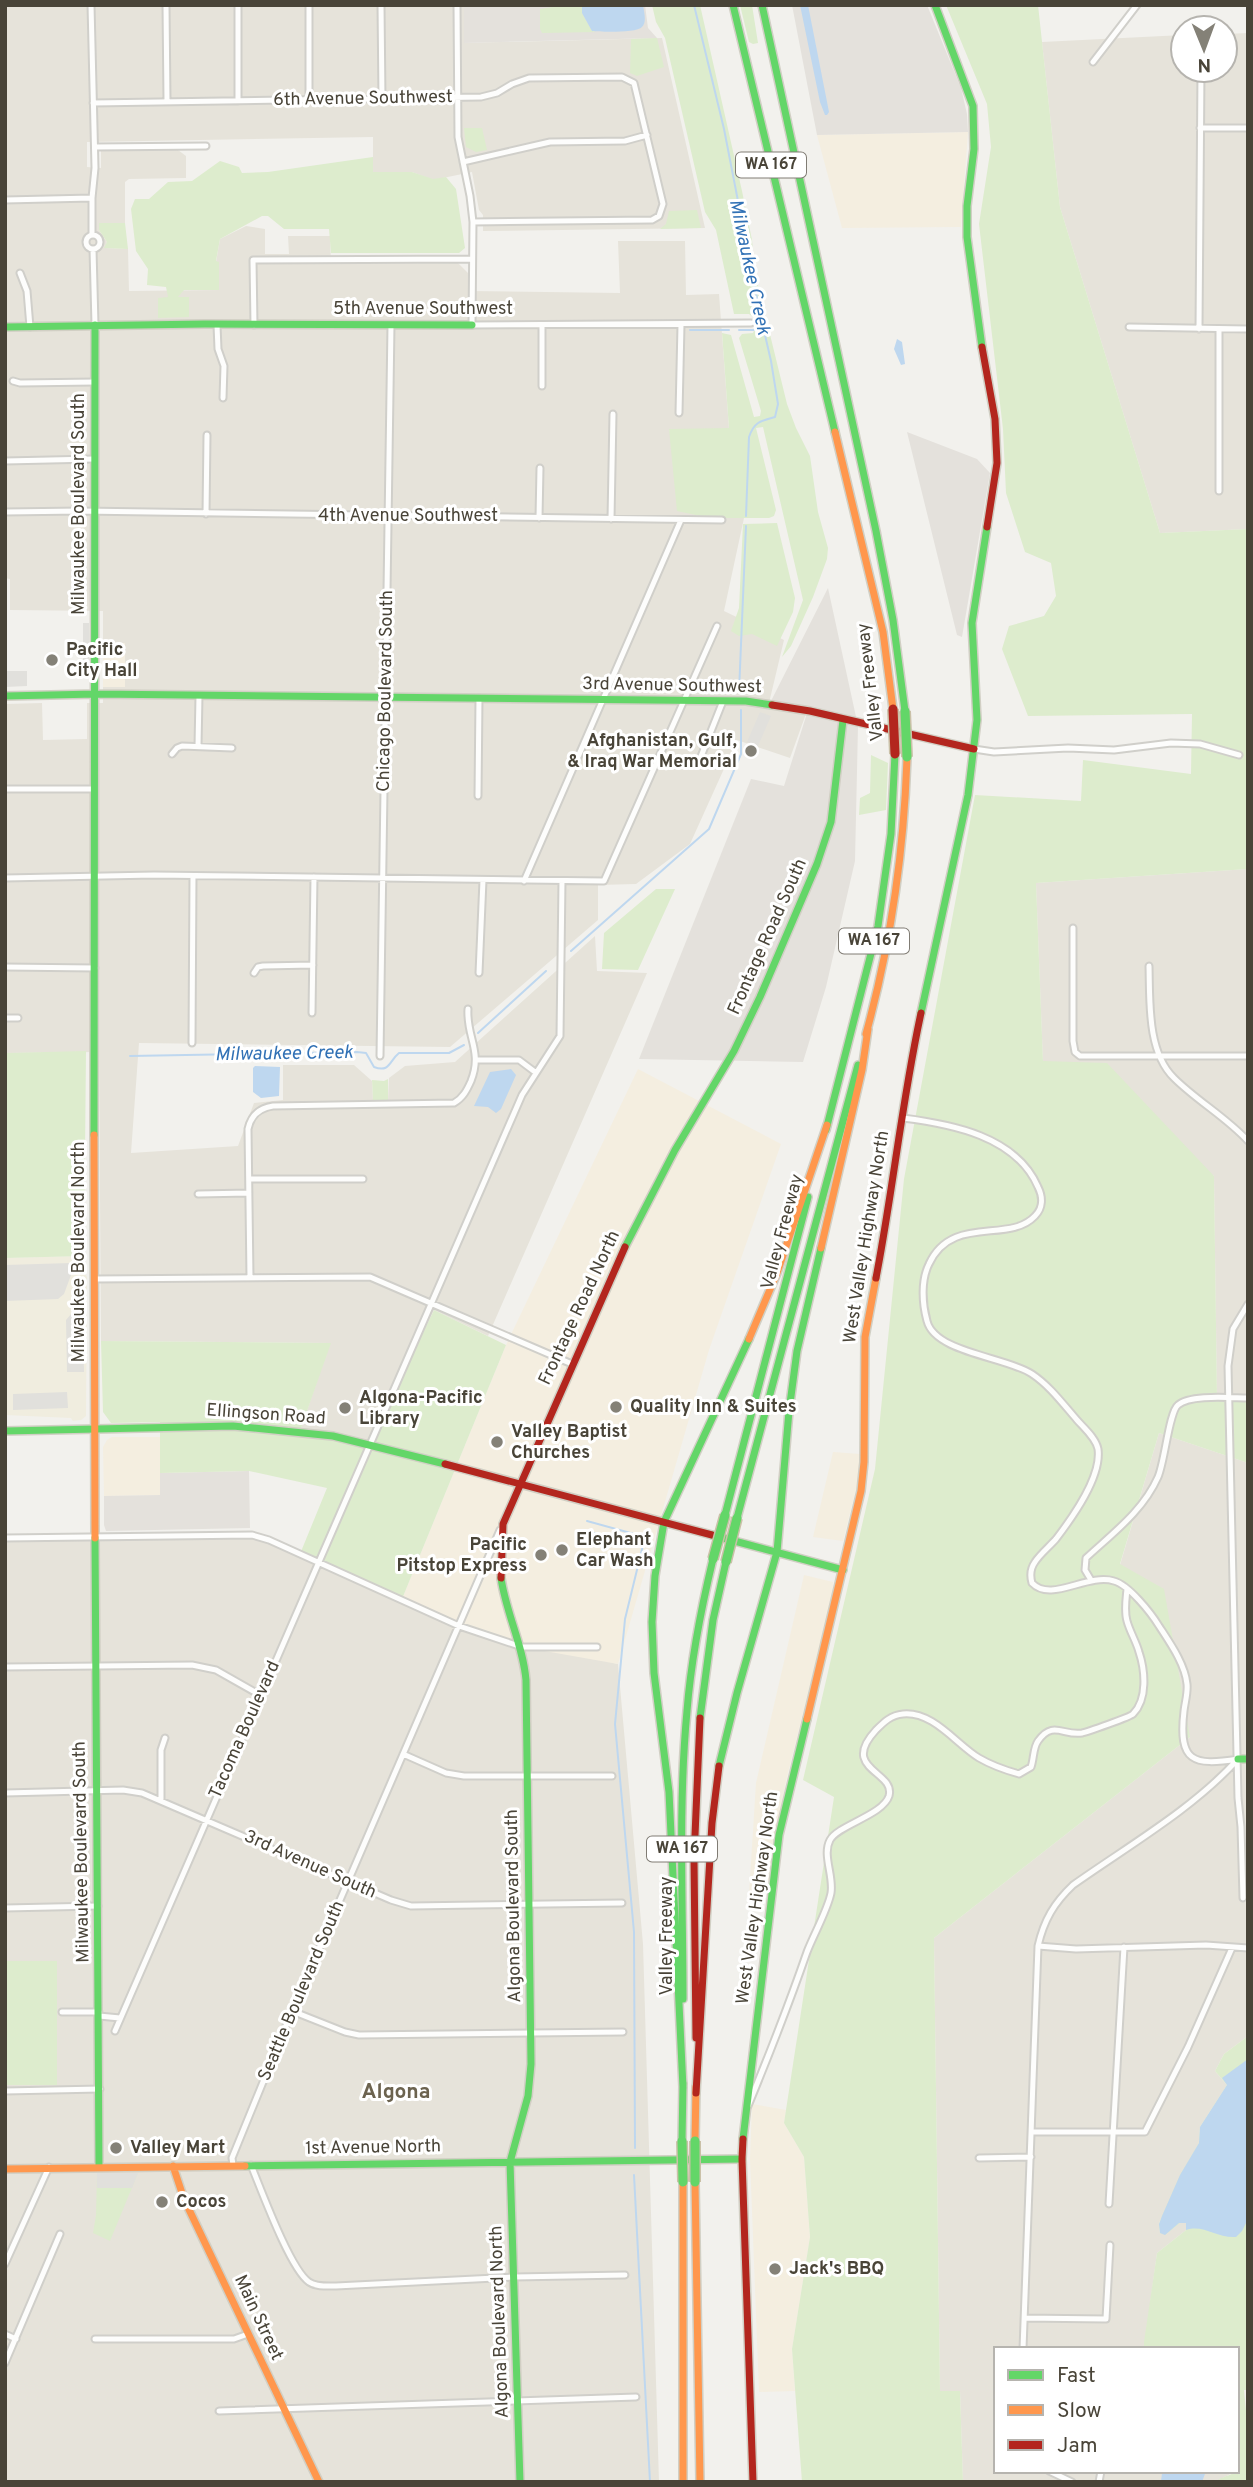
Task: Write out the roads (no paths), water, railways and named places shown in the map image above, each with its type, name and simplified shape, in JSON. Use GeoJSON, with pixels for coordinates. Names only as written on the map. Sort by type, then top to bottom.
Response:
{"type":"FeatureCollection","features":[{"type":"Feature","properties":{"kind":"main road","name":"Valley Freeway"},"geometry":{"type":"LineString","coordinates":[[683,2482],[682,1875],[685,1731],[697,1630],[713,1559],[878,926],[891,834],[895,754],[893,709],[883,632],[733,5]]}},
{"type":"Feature","properties":{"kind":"main road","name":"Valley Freeway"},"geometry":{"type":"LineString","coordinates":[[699,2482],[694,1893],[697,1746],[706,1659],[737,1518],[885,957],[901,872],[907,757],[896,630],[886,578],[762,5]]}},
{"type":"Feature","properties":{"kind":"main road","name":"West Valley Highway North"},"geometry":{"type":"LineString","coordinates":[[753,2482],[742,2159],[745,2114],[779,1835],[843,1570],[863,1475],[865,1337],[890,1212],[915,1040],[968,795],[975,749],[977,720],[972,623],[994,488],[998,440],[977,319],[967,237],[967,206],[974,149],[973,106],[935,5]]}},
{"type":"Feature","properties":{"kind":"main road","name":"Milwaukee Boulevard South"},"geometry":{"type":"LineString","coordinates":[[95,325],[95,968]]}},
{"type":"Feature","properties":{"kind":"main road","name":"5th Avenue Southwest"},"geometry":{"type":"LineString","coordinates":[[5,327],[472,325]]}},
{"type":"Feature","properties":{"kind":"main road","name":"3rd Avenue Southwest"},"geometry":{"type":"LineString","coordinates":[[5,696],[96,694],[723,701],[774,704],[975,749]]}},
{"type":"Feature","properties":{"kind":"main road","name":"Frontage Road South"},"geometry":{"type":"LineString","coordinates":[[675,1150],[749,1020],[817,864],[831,822],[843,720]]}},
{"type":"Feature","properties":{"kind":"main road","name":"Milwaukee Boulevard North"},"geometry":{"type":"LineString","coordinates":[[95,968],[95,1536]]}},
{"type":"Feature","properties":{"kind":"main road"},"geometry":{"type":"LineString","coordinates":[[696,2093],[703,2016],[712,1823],[718,1772],[737,1693],[777,1552],[797,1350],[862,1070],[868,1029]]}},
{"type":"Feature","properties":{"kind":"main road"},"geometry":{"type":"LineString","coordinates":[[683,2088],[669,1792],[654,1673],[655,1576],[664,1521],[750,1338],[777,1273],[827,1125]]}},
{"type":"Feature","properties":{"kind":"main road","name":"Frontage Road North"},"geometry":{"type":"LineString","coordinates":[[502,1524],[618,1260],[675,1150]]}},
{"type":"Feature","properties":{"kind":"main road","name":"Ellingson Road"},"geometry":{"type":"LineString","coordinates":[[5,1431],[233,1426],[300,1431],[370,1444],[520,1482],[843,1570]]}},
{"type":"Feature","properties":{"kind":"main road","name":"Algona Boulevard South"},"geometry":{"type":"LineString","coordinates":[[502,1524],[501,1577],[507,1605],[522,1647],[526,1680],[530,1905],[531,2064],[528,2096],[510,2162]]}},
{"type":"Feature","properties":{"kind":"main road","name":"Milwaukee Boulevard South"},"geometry":{"type":"LineString","coordinates":[[95,1536],[99,2167]]}},
{"type":"Feature","properties":{"kind":"main road","name":"1st Avenue North"},"geometry":{"type":"LineString","coordinates":[[5,2169],[742,2159]]}},
{"type":"Feature","properties":{"kind":"main road","name":"Algona Boulevard North"},"geometry":{"type":"LineString","coordinates":[[510,2162],[520,2482]]}},
{"type":"Feature","properties":{"kind":"main road","name":"Main Street"},"geometry":{"type":"LineString","coordinates":[[173,2166],[184,2199],[319,2482]]}},
{"type":"Feature","properties":{"kind":"street","name":"Milwaukee Boulevard South"},"geometry":{"type":"LineString","coordinates":[[91,5],[95,147],[92,235],[100,241],[98,247],[93,249],[95,325]]}},
{"type":"Feature","properties":{"kind":"street"},"geometry":{"type":"LineString","coordinates":[[166,5],[167,101]]}},
{"type":"Feature","properties":{"kind":"street"},"geometry":{"type":"LineString","coordinates":[[237,5],[238,100]]}},
{"type":"Feature","properties":{"kind":"street"},"geometry":{"type":"LineString","coordinates":[[309,5],[309,99]]}},
{"type":"Feature","properties":{"kind":"street"},"geometry":{"type":"LineString","coordinates":[[381,5],[382,99]]}},
{"type":"Feature","properties":{"kind":"street"},"geometry":{"type":"LineString","coordinates":[[457,5],[458,142],[470,196],[472,222],[472,325]]}},
{"type":"Feature","properties":{"kind":"street"},"geometry":{"type":"LineString","coordinates":[[1093,62],[1137,5]]}},
{"type":"Feature","properties":{"kind":"street","name":"6th Avenue Southwest"},"geometry":{"type":"LineString","coordinates":[[93,103],[458,98],[489,96],[529,78],[629,79],[636,87],[647,135]]}},
{"type":"Feature","properties":{"kind":"street"},"geometry":{"type":"LineString","coordinates":[[1199,329],[1201,84]]}},
{"type":"Feature","properties":{"kind":"street"},"geometry":{"type":"LineString","coordinates":[[1200,128],[1248,128]]}},
{"type":"Feature","properties":{"kind":"street"},"geometry":{"type":"LineString","coordinates":[[463,162],[550,142],[625,141],[647,135],[663,204],[659,216],[652,220],[472,222]]}},
{"type":"Feature","properties":{"kind":"street"},"geometry":{"type":"LineString","coordinates":[[95,147],[206,146]]}},
{"type":"Feature","properties":{"kind":"street"},"geometry":{"type":"LineString","coordinates":[[5,200],[92,198]]}},
{"type":"Feature","properties":{"kind":"street"},"geometry":{"type":"LineString","coordinates":[[254,324],[253,260],[472,259]]}},
{"type":"Feature","properties":{"kind":"street"},"geometry":{"type":"LineString","coordinates":[[20,273],[27,291],[30,327]]}},
{"type":"Feature","properties":{"kind":"street","name":"5th Avenue Southwest"},"geometry":{"type":"LineString","coordinates":[[472,325],[751,323]]}},
{"type":"Feature","properties":{"kind":"street"},"geometry":{"type":"LineString","coordinates":[[217,324],[218,349],[224,366],[223,398]]}},
{"type":"Feature","properties":{"kind":"street","name":"Chicago Boulevard South"},"geometry":{"type":"LineString","coordinates":[[380,1056],[391,325]]}},
{"type":"Feature","properties":{"kind":"street"},"geometry":{"type":"LineString","coordinates":[[679,412],[681,325]]}},
{"type":"Feature","properties":{"kind":"street"},"geometry":{"type":"LineString","coordinates":[[542,326],[542,386]]}},
{"type":"Feature","properties":{"kind":"street"},"geometry":{"type":"LineString","coordinates":[[1129,327],[1248,329]]}},
{"type":"Feature","properties":{"kind":"street"},"geometry":{"type":"LineString","coordinates":[[1219,329],[1219,491]]}},
{"type":"Feature","properties":{"kind":"street"},"geometry":{"type":"LineString","coordinates":[[12,381],[95,382]]}},
{"type":"Feature","properties":{"kind":"street"},"geometry":{"type":"LineString","coordinates":[[611,519],[613,414]]}},
{"type":"Feature","properties":{"kind":"street"},"geometry":{"type":"LineString","coordinates":[[206,514],[207,435]]}},
{"type":"Feature","properties":{"kind":"street"},"geometry":{"type":"LineString","coordinates":[[5,461],[94,460]]}},
{"type":"Feature","properties":{"kind":"street"},"geometry":{"type":"LineString","coordinates":[[539,518],[540,468]]}},
{"type":"Feature","properties":{"kind":"street","name":"4th Avenue Southwest"},"geometry":{"type":"LineString","coordinates":[[5,512],[722,520]]}},
{"type":"Feature","properties":{"kind":"street"},"geometry":{"type":"LineString","coordinates":[[524,881],[681,520]]}},
{"type":"Feature","properties":{"kind":"street"},"geometry":{"type":"LineString","coordinates":[[5,878],[193,876],[604,881],[717,626]]}},
{"type":"Feature","properties":{"kind":"street"},"geometry":{"type":"LineString","coordinates":[[198,746],[199,696]]}},
{"type":"Feature","properties":{"kind":"street"},"geometry":{"type":"LineString","coordinates":[[478,796],[479,698]]}},
{"type":"Feature","properties":{"kind":"street"},"geometry":{"type":"LineString","coordinates":[[698,764],[723,701]]}},
{"type":"Feature","properties":{"kind":"street","name":"3rd Avenue Southwest"},"geometry":{"type":"LineString","coordinates":[[975,749],[994,752],[1068,748],[1114,750],[1171,743],[1200,744],[1239,755]]}},
{"type":"Feature","properties":{"kind":"street"},"geometry":{"type":"LineString","coordinates":[[172,754],[177,748],[232,748]]}},
{"type":"Feature","properties":{"kind":"street"},"geometry":{"type":"LineString","coordinates":[[5,789],[94,789]]}},
{"type":"Feature","properties":{"kind":"street"},"geometry":{"type":"LineString","coordinates":[[192,1043],[193,876]]}},
{"type":"Feature","properties":{"kind":"street"},"geometry":{"type":"LineString","coordinates":[[312,1013],[314,877]]}},
{"type":"Feature","properties":{"kind":"street"},"geometry":{"type":"LineString","coordinates":[[479,973],[483,880]]}},
{"type":"Feature","properties":{"kind":"street","name":"Tacoma Boulevard"},"geometry":{"type":"LineString","coordinates":[[115,2031],[522,1096],[560,1036],[562,881]]}},
{"type":"Feature","properties":{"kind":"street"},"geometry":{"type":"LineString","coordinates":[[1073,928],[1073,1041],[1075,1052],[1080,1056],[1248,1056]]}},
{"type":"Feature","properties":{"kind":"street"},"geometry":{"type":"LineString","coordinates":[[254,973],[258,967],[263,966],[313,965]]}},
{"type":"Feature","properties":{"kind":"street"},"geometry":{"type":"LineString","coordinates":[[1149,966],[1149,1014],[1166,1069],[1248,1141]]}},
{"type":"Feature","properties":{"kind":"street"},"geometry":{"type":"LineString","coordinates":[[5,967],[95,968]]}},
{"type":"Feature","properties":{"kind":"street"},"geometry":{"type":"LineString","coordinates":[[250,1278],[248,1129],[251,1119],[260,1109],[273,1106],[448,1104],[459,1100],[475,1070],[476,1060],[468,1009]]}},
{"type":"Feature","properties":{"kind":"street"},"geometry":{"type":"LineString","coordinates":[[5,1018],[18,1018]]}},
{"type":"Feature","properties":{"kind":"street"},"geometry":{"type":"LineString","coordinates":[[476,1060],[519,1060],[535,1072]]}},
{"type":"Feature","properties":{"kind":"street"},"geometry":{"type":"LineString","coordinates":[[902,1118],[958,1128],[997,1144],[1024,1165],[1040,1190],[1040,1207],[1030,1220],[1017,1226],[950,1239],[939,1248],[927,1268],[923,1295],[929,1328],[946,1342],[1030,1373],[1049,1388],[1097,1444],[1098,1461],[1091,1483],[1066,1526],[1034,1563],[1030,1577],[1037,1587],[1048,1591],[1091,1580],[1115,1581],[1127,1589],[1160,1627],[1186,1676],[1188,1690],[1183,1733],[1187,1752],[1195,1759],[1209,1763],[1243,1759]]}},
{"type":"Feature","properties":{"kind":"street"},"geometry":{"type":"LineString","coordinates":[[249,1180],[363,1179]]}},
{"type":"Feature","properties":{"kind":"street"},"geometry":{"type":"LineString","coordinates":[[198,1194],[249,1193]]}},
{"type":"Feature","properties":{"kind":"street"},"geometry":{"type":"LineString","coordinates":[[94,1279],[370,1277],[572,1364]]}},
{"type":"Feature","properties":{"kind":"street"},"geometry":{"type":"LineString","coordinates":[[1243,1898],[1238,1798],[1243,1759],[1228,1361],[1234,1326],[1248,1304]]}},
{"type":"Feature","properties":{"kind":"street"},"geometry":{"type":"LineString","coordinates":[[1091,1580],[1086,1570],[1086,1558],[1125,1523],[1148,1495],[1162,1465],[1176,1407],[1188,1400],[1248,1398]]}},
{"type":"Feature","properties":{"kind":"street","name":"Seattle Boulevard South"},"geometry":{"type":"LineString","coordinates":[[233,2165],[232,2158],[292,2011],[502,1524]]}},
{"type":"Feature","properties":{"kind":"street"},"geometry":{"type":"LineString","coordinates":[[5,1538],[242,1533],[269,1540],[459,1626],[522,1647],[597,1647]]}},
{"type":"Feature","properties":{"kind":"street"},"geometry":{"type":"LineString","coordinates":[[745,2114],[831,1894],[829,1843],[832,1838],[881,1806],[889,1796],[886,1781],[873,1771],[864,1759],[863,1752],[869,1738],[890,1717],[914,1715],[932,1722],[952,1735],[981,1759],[1019,1774],[1031,1767],[1035,1745],[1044,1734],[1053,1729],[1084,1733],[1127,1718],[1140,1704],[1143,1679],[1140,1653],[1126,1619],[1127,1589]]}},
{"type":"Feature","properties":{"kind":"street"},"geometry":{"type":"LineString","coordinates":[[5,1667],[204,1666],[226,1675],[260,1695]]}},
{"type":"Feature","properties":{"kind":"street"},"geometry":{"type":"LineString","coordinates":[[161,1799],[161,1750],[165,1738]]}},
{"type":"Feature","properties":{"kind":"street"},"geometry":{"type":"LineString","coordinates":[[403,1754],[454,1775],[612,1776]]}},
{"type":"Feature","properties":{"kind":"street"},"geometry":{"type":"LineString","coordinates":[[1023,2347],[1038,1946],[1044,1923],[1052,1908],[1073,1885],[1195,1799],[1243,1759]]}},
{"type":"Feature","properties":{"kind":"street","name":"3rd Avenue South"},"geometry":{"type":"LineString","coordinates":[[5,1793],[133,1791],[161,1799],[391,1900],[411,1906],[622,1903]]}},
{"type":"Feature","properties":{"kind":"street"},"geometry":{"type":"LineString","coordinates":[[5,1908],[98,1906]]}},
{"type":"Feature","properties":{"kind":"street"},"geometry":{"type":"LineString","coordinates":[[1038,1946],[1076,1949],[1206,1945],[1248,1948]]}},
{"type":"Feature","properties":{"kind":"street"},"geometry":{"type":"LineString","coordinates":[[1109,2204],[1124,1947]]}},
{"type":"Feature","properties":{"kind":"street"},"geometry":{"type":"LineString","coordinates":[[1032,2132],[1145,2132],[1188,2047],[1232,1948]]}},
{"type":"Feature","properties":{"kind":"street"},"geometry":{"type":"LineString","coordinates":[[292,2011],[359,2035],[623,2032]]}},
{"type":"Feature","properties":{"kind":"street"},"geometry":{"type":"LineString","coordinates":[[62,2012],[120,2018]]}},
{"type":"Feature","properties":{"kind":"street"},"geometry":{"type":"LineString","coordinates":[[5,2091],[100,2089]]}},
{"type":"Feature","properties":{"kind":"street"},"geometry":{"type":"LineString","coordinates":[[979,2158],[1031,2157]]}},
{"type":"Feature","properties":{"kind":"street"},"geometry":{"type":"LineString","coordinates":[[251,2165],[292,2258],[309,2282],[320,2286],[625,2275]]}},
{"type":"Feature","properties":{"kind":"street"},"geometry":{"type":"LineString","coordinates":[[5,2264],[49,2167]]}},
{"type":"Feature","properties":{"kind":"street"},"geometry":{"type":"LineString","coordinates":[[5,2363],[60,2234]]}},
{"type":"Feature","properties":{"kind":"street"},"geometry":{"type":"LineString","coordinates":[[5,2242],[15,2241]]}},
{"type":"Feature","properties":{"kind":"street"},"geometry":{"type":"LineString","coordinates":[[1024,2318],[1106,2319],[1110,2245]]}},
{"type":"Feature","properties":{"kind":"street"},"geometry":{"type":"LineString","coordinates":[[5,2334],[16,2339]]}},
{"type":"Feature","properties":{"kind":"street"},"geometry":{"type":"LineString","coordinates":[[95,2339],[234,2339],[248,2334]]}},
{"type":"Feature","properties":{"kind":"street"},"geometry":{"type":"LineString","coordinates":[[219,2411],[636,2397]]}},
{"type":"Feature","properties":{"kind":"street"},"geometry":{"type":"LineString","coordinates":[[1053,2473],[1072,2482]]}},
{"type":"Feature","properties":{"kind":"water"},"geometry":{"type":"Polygon","coordinates":[[[582,5],[643,5],[644,22],[639,29],[618,32],[592,31],[582,13],[582,5]]]}},
{"type":"Feature","properties":{"kind":"water"},"geometry":{"type":"Polygon","coordinates":[[[800,5],[808,5],[829,112],[827,115],[820,102],[800,5]]]}},
{"type":"Feature","properties":{"kind":"water"},"geometry":{"type":"Polygon","coordinates":[[[897,339],[902,342],[905,364],[901,365],[894,349],[897,339]]]}},
{"type":"Feature","properties":{"kind":"water"},"geometry":{"type":"Polygon","coordinates":[[[255,1066],[280,1067],[279,1096],[261,1098],[253,1092],[255,1066]]]}},
{"type":"Feature","properties":{"kind":"water"},"geometry":{"type":"Polygon","coordinates":[[[511,1069],[516,1075],[501,1109],[496,1113],[488,1107],[474,1106],[490,1072],[511,1069]]]}},
{"type":"Feature","properties":{"kind":"water"},"geometry":{"type":"Polygon","coordinates":[[[582,1529],[617,1538],[624,1536],[631,1542],[625,1546],[581,1535],[579,1531],[582,1529]]]}},
{"type":"Feature","properties":{"kind":"water"},"geometry":{"type":"Polygon","coordinates":[[[1248,2059],[1248,2219],[1242,2231],[1236,2237],[1229,2237],[1198,2229],[1186,2230],[1186,2223],[1179,2223],[1165,2235],[1160,2233],[1162,2216],[1180,2175],[1199,2143],[1200,2127],[1227,2085],[1222,2078],[1248,2059]]]}},
{"type":"Feature","properties":{"kind":"water"},"geometry":{"type":"Polygon","coordinates":[[[1162,2473],[1205,2473],[1202,2482],[1161,2482],[1162,2473]]]}},
{"type":"Feature","properties":{"kind":"waterway","name":"Milwaukee Creek"},"geometry":{"type":"LineString","coordinates":[[694,5],[724,129],[778,404],[775,417],[758,423],[749,437],[746,516]]}},
{"type":"Feature","properties":{"kind":"waterway"},"geometry":{"type":"LineString","coordinates":[[739,330],[762,327]]}},
{"type":"Feature","properties":{"kind":"waterway"},"geometry":{"type":"LineString","coordinates":[[690,330],[729,330]]}},
{"type":"Feature","properties":{"kind":"waterway","name":"Milwaukee Creek"},"geometry":{"type":"LineString","coordinates":[[739,692],[746,526]]}},
{"type":"Feature","properties":{"kind":"waterway","name":"Milwaukee Creek"},"geometry":{"type":"LineString","coordinates":[[571,951],[709,829],[741,754],[741,710]]}},
{"type":"Feature","properties":{"kind":"waterway","name":"Milwaukee Creek"},"geometry":{"type":"LineString","coordinates":[[478,1033],[546,971]]}},
{"type":"Feature","properties":{"kind":"waterway","name":"Milwaukee Creek"},"geometry":{"type":"LineString","coordinates":[[130,1056],[357,1052],[366,1053],[374,1067],[383,1068],[399,1053],[449,1053],[464,1045]]}},
{"type":"Feature","properties":{"kind":"waterway"},"geometry":{"type":"LineString","coordinates":[[587,1521],[645,1537],[625,1619],[615,1724],[634,1932],[635,2148]]}},
{"type":"Feature","properties":{"kind":"waterway"},"geometry":{"type":"LineString","coordinates":[[634,2175],[650,2482]]}},
{"type":"Feature","properties":{"kind":"place","name":"Pacific City Hall"},"geometry":{"type":"Point","coordinates":[52,660]}},
{"type":"Feature","properties":{"kind":"place","name":"Afghanistan, Gulf, & Iraq War Memorial"},"geometry":{"type":"Point","coordinates":[751,751]}},
{"type":"Feature","properties":{"kind":"place","name":"Quality Inn & Suites"},"geometry":{"type":"Point","coordinates":[616,1407]}},
{"type":"Feature","properties":{"kind":"place","name":"Algona-Pacific Library"},"geometry":{"type":"Point","coordinates":[345,1408]}},
{"type":"Feature","properties":{"kind":"place","name":"Valley Baptist Churches"},"geometry":{"type":"Point","coordinates":[497,1442]}},
{"type":"Feature","properties":{"kind":"place","name":"Elephant Car Wash"},"geometry":{"type":"Point","coordinates":[562,1550]}},
{"type":"Feature","properties":{"kind":"place","name":"Pacific Pitstop Express"},"geometry":{"type":"Point","coordinates":[541,1555]}},
{"type":"Feature","properties":{"kind":"place","name":"Valley Mart"},"geometry":{"type":"Point","coordinates":[116,2148]}},
{"type":"Feature","properties":{"kind":"place","name":"Cocos"},"geometry":{"type":"Point","coordinates":[162,2202]}},
{"type":"Feature","properties":{"kind":"place","name":"Jack's BBQ"},"geometry":{"type":"Point","coordinates":[775,2269]}},
{"type":"Feature","properties":{"kind":"district","name":"Algona"},"geometry":{"type":"Point","coordinates":[396,2092]}}]}
